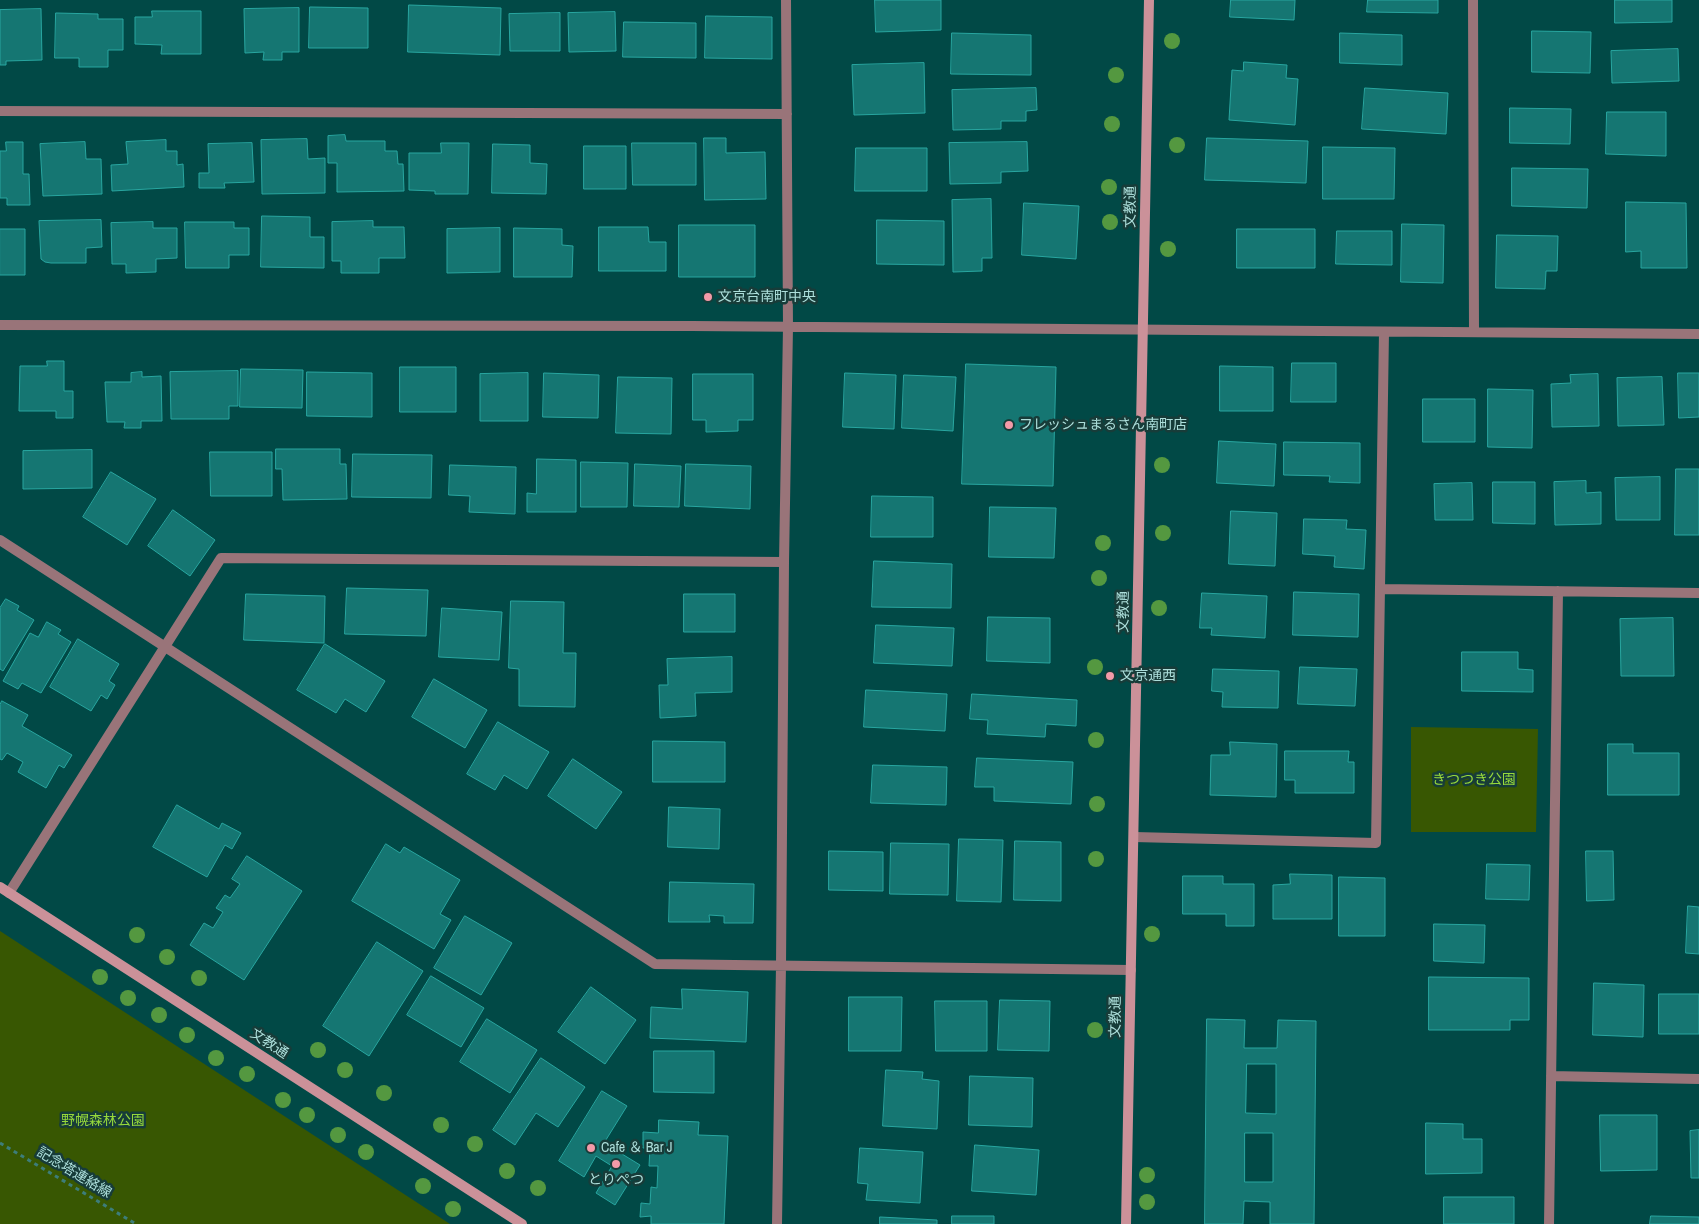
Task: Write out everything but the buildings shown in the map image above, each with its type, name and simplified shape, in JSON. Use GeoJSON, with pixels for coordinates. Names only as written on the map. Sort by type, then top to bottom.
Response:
{"type":"FeatureCollection","features":[{"type":"Feature","properties":{"kind":"street"},"geometry":{"type":"LineString","coordinates":[[777,1224],[788,327],[786,0]]}},
{"type":"Feature","properties":{"kind":"street","name":"文教通"},"geometry":{"type":"LineString","coordinates":[[1126,1224],[1149,0]]}},
{"type":"Feature","properties":{"kind":"street"},"geometry":{"type":"LineString","coordinates":[[1473,0],[1474,332]]}},
{"type":"Feature","properties":{"kind":"street"},"geometry":{"type":"LineString","coordinates":[[0,111],[787,114]]}},
{"type":"Feature","properties":{"kind":"street"},"geometry":{"type":"LineString","coordinates":[[0,324],[788,327],[1699,334]]}},
{"type":"Feature","properties":{"kind":"street"},"geometry":{"type":"LineString","coordinates":[[1134,837],[1376,843],[1384,332]]}},
{"type":"Feature","properties":{"kind":"street"},"geometry":{"type":"LineString","coordinates":[[0,540],[655,964],[1131,970]]}},
{"type":"Feature","properties":{"kind":"street"},"geometry":{"type":"LineString","coordinates":[[4,890],[166,647],[222,558],[784,562]]}},
{"type":"Feature","properties":{"kind":"street"},"geometry":{"type":"LineString","coordinates":[[1380,589],[1699,593]]}},
{"type":"Feature","properties":{"kind":"street"},"geometry":{"type":"LineString","coordinates":[[1549,1224],[1558,591]]}},
{"type":"Feature","properties":{"kind":"street","name":"文教通"},"geometry":{"type":"LineString","coordinates":[[4,890],[522,1224]]}},
{"type":"Feature","properties":{"kind":"street"},"geometry":{"type":"LineString","coordinates":[[1551,1076],[1699,1079]]}},
{"type":"Feature","properties":{"kind":"path","name":"記念塔連絡線"},"geometry":{"type":"LineString","coordinates":[[0,1143],[136,1224]]}},
{"type":"Feature","properties":{"kind":"green space","name":"きつつき公園"},"geometry":{"type":"Polygon","coordinates":[[[1411,727],[1538,729],[1536,832],[1411,832],[1411,727]]]}},
{"type":"Feature","properties":{"kind":"green space","name":"野幌森林公園"},"geometry":{"type":"Polygon","coordinates":[[[0,931],[450,1224],[0,1224],[0,931]]]}},
{"type":"Feature","properties":{"kind":"place","name":"文京台南町中央"},"geometry":{"type":"Point","coordinates":[708,297]}},
{"type":"Feature","properties":{"kind":"place","name":"フレッシュまるさん南町店"},"geometry":{"type":"Point","coordinates":[1009,425]}},
{"type":"Feature","properties":{"kind":"place","name":"文京通西"},"geometry":{"type":"Point","coordinates":[1110,676]}},
{"type":"Feature","properties":{"kind":"place","name":"Cafe ＆ Bar J"},"geometry":{"type":"Point","coordinates":[591,1148]}},
{"type":"Feature","properties":{"kind":"place","name":"とりぺつ"},"geometry":{"type":"Point","coordinates":[616,1164]}}]}
